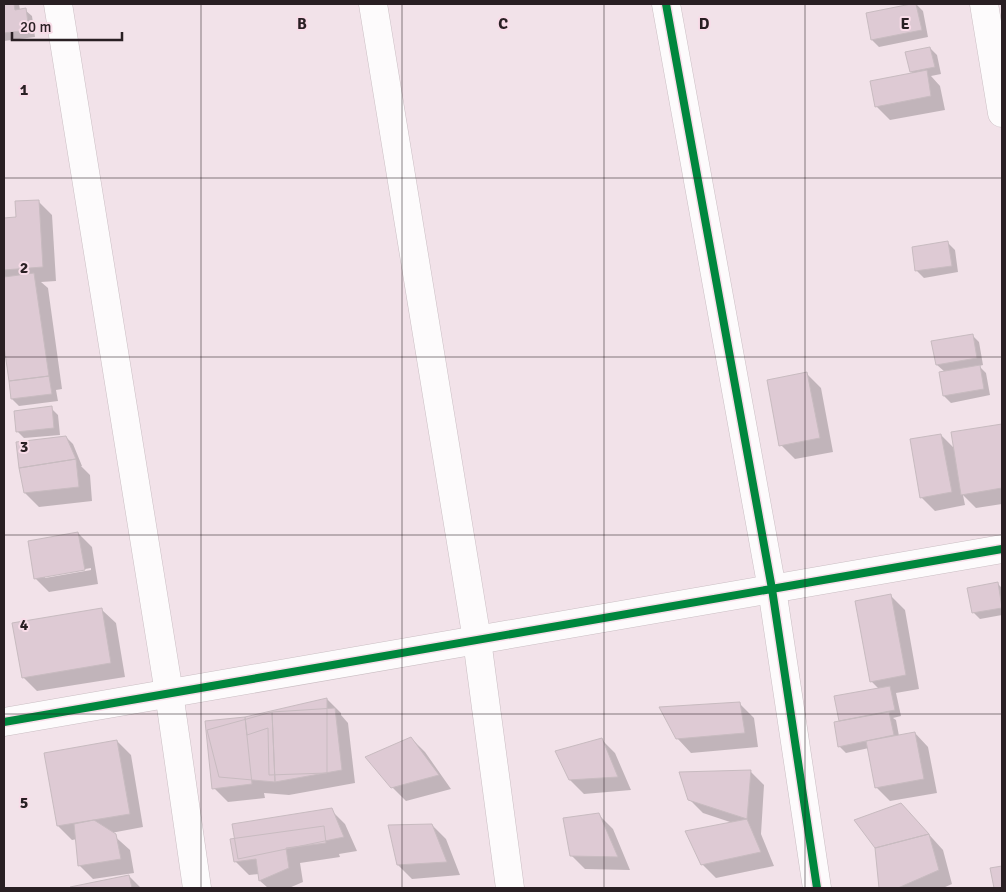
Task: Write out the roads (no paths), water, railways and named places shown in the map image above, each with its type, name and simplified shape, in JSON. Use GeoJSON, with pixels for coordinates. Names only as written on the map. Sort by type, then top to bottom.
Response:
{"type":"FeatureCollection","features":[{"type":"Feature","properties":{"kind":"street"},"geometry":{"type":"LineString","coordinates":[[58,4],[169,693],[197,888]]}},
{"type":"Feature","properties":{"kind":"street"},"geometry":{"type":"LineString","coordinates":[[373,4],[477,640],[510,888]]}},
{"type":"Feature","properties":{"kind":"street"},"geometry":{"type":"LineString","coordinates":[[666,4],[772,589],[817,888]]}},
{"type":"Feature","properties":{"kind":"street"},"geometry":{"type":"LineString","coordinates":[[984,4],[1002,113]]}},
{"type":"Feature","properties":{"kind":"street"},"geometry":{"type":"LineString","coordinates":[[4,722],[1002,549]]}}]}
